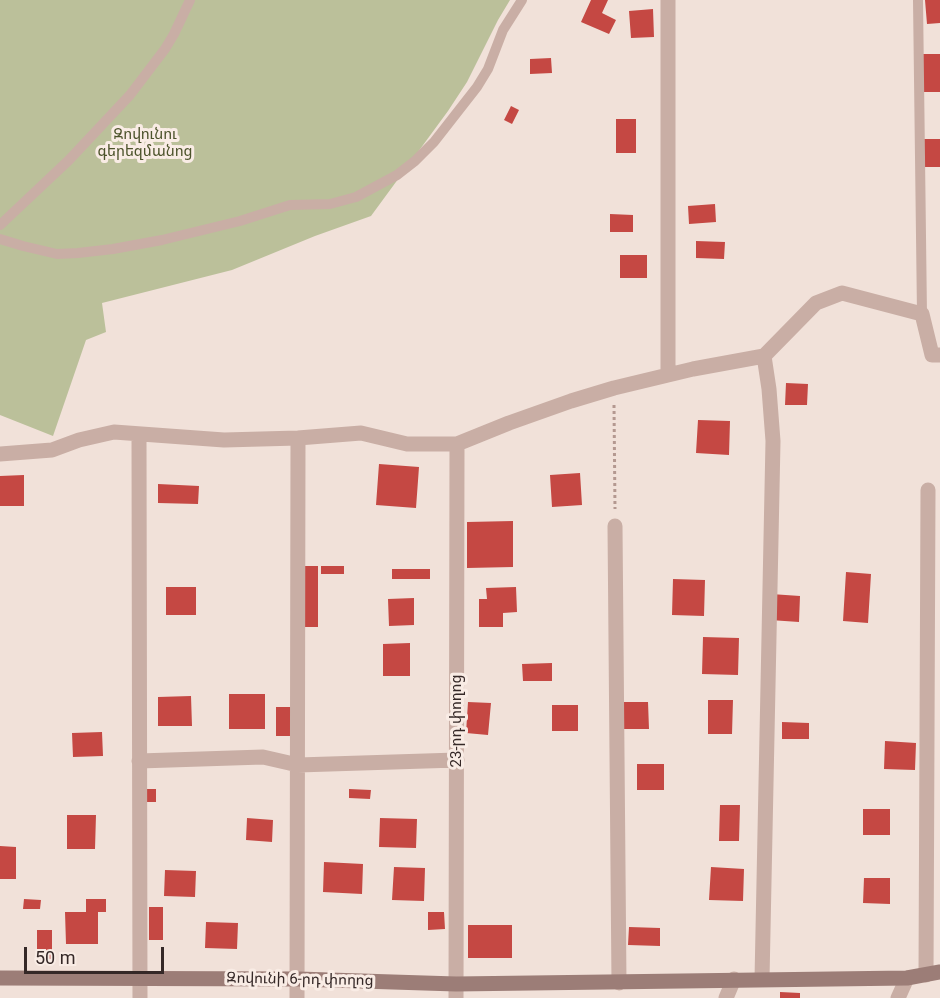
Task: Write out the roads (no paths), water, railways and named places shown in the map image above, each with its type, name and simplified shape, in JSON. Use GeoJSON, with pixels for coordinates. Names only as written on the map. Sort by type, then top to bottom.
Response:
{"type":"FeatureCollection","features":[{"type":"Feature","properties":{"kind":"street"},"geometry":{"type":"LineString","coordinates":[[668,0],[668,375]]}},
{"type":"Feature","properties":{"kind":"street"},"geometry":{"type":"LineString","coordinates":[[0,454],[52,450],[78,440],[114,432],[224,440],[361,433],[407,444],[457,444],[509,423],[614,388],[764,356],[816,303],[842,293],[922,315],[933,355],[940,355]]}},
{"type":"Feature","properties":{"kind":"street"},"geometry":{"type":"LineString","coordinates":[[762,979],[773,441],[764,356]]}},
{"type":"Feature","properties":{"kind":"street"},"geometry":{"type":"LineString","coordinates":[[139,435],[140,998]]}},
{"type":"Feature","properties":{"kind":"street"},"geometry":{"type":"LineString","coordinates":[[297,998],[298,438]]}},
{"type":"Feature","properties":{"kind":"street","name":"23-րդ փողոց"},"geometry":{"type":"LineString","coordinates":[[456,991],[457,444]]}},
{"type":"Feature","properties":{"kind":"street"},"geometry":{"type":"LineString","coordinates":[[928,490],[933,974]]}},
{"type":"Feature","properties":{"kind":"street"},"geometry":{"type":"LineString","coordinates":[[615,526],[619,983]]}},
{"type":"Feature","properties":{"kind":"street"},"geometry":{"type":"LineString","coordinates":[[139,761],[263,757],[298,765],[457,760]]}},
{"type":"Feature","properties":{"kind":"street","name":"Զովունի 6-րդ փողոց"},"geometry":{"type":"LineString","coordinates":[[0,978],[298,979],[456,991],[734,979],[907,978],[933,974]]}},
{"type":"Feature","properties":{"kind":"street"},"geometry":{"type":"LineString","coordinates":[[898,998],[907,978]]}},
{"type":"Feature","properties":{"kind":"street"},"geometry":{"type":"LineString","coordinates":[[726,998],[734,979]]}},
{"type":"Feature","properties":{"kind":"lane"},"geometry":{"type":"LineString","coordinates":[[0,225],[69,160],[130,95],[170,42],[190,0]]}},
{"type":"Feature","properties":{"kind":"lane"},"geometry":{"type":"LineString","coordinates":[[0,239],[57,254],[113,249],[240,221],[290,205],[330,204],[356,197],[397,175],[434,142],[477,87],[488,69],[503,30],[522,0]]}},
{"type":"Feature","properties":{"kind":"lane"},"geometry":{"type":"LineString","coordinates":[[918,0],[922,315]]}},
{"type":"Feature","properties":{"kind":"park label","name":"Զովունու գերեզմանոց"},"geometry":{"type":"Point","coordinates":[145,144]}}]}
